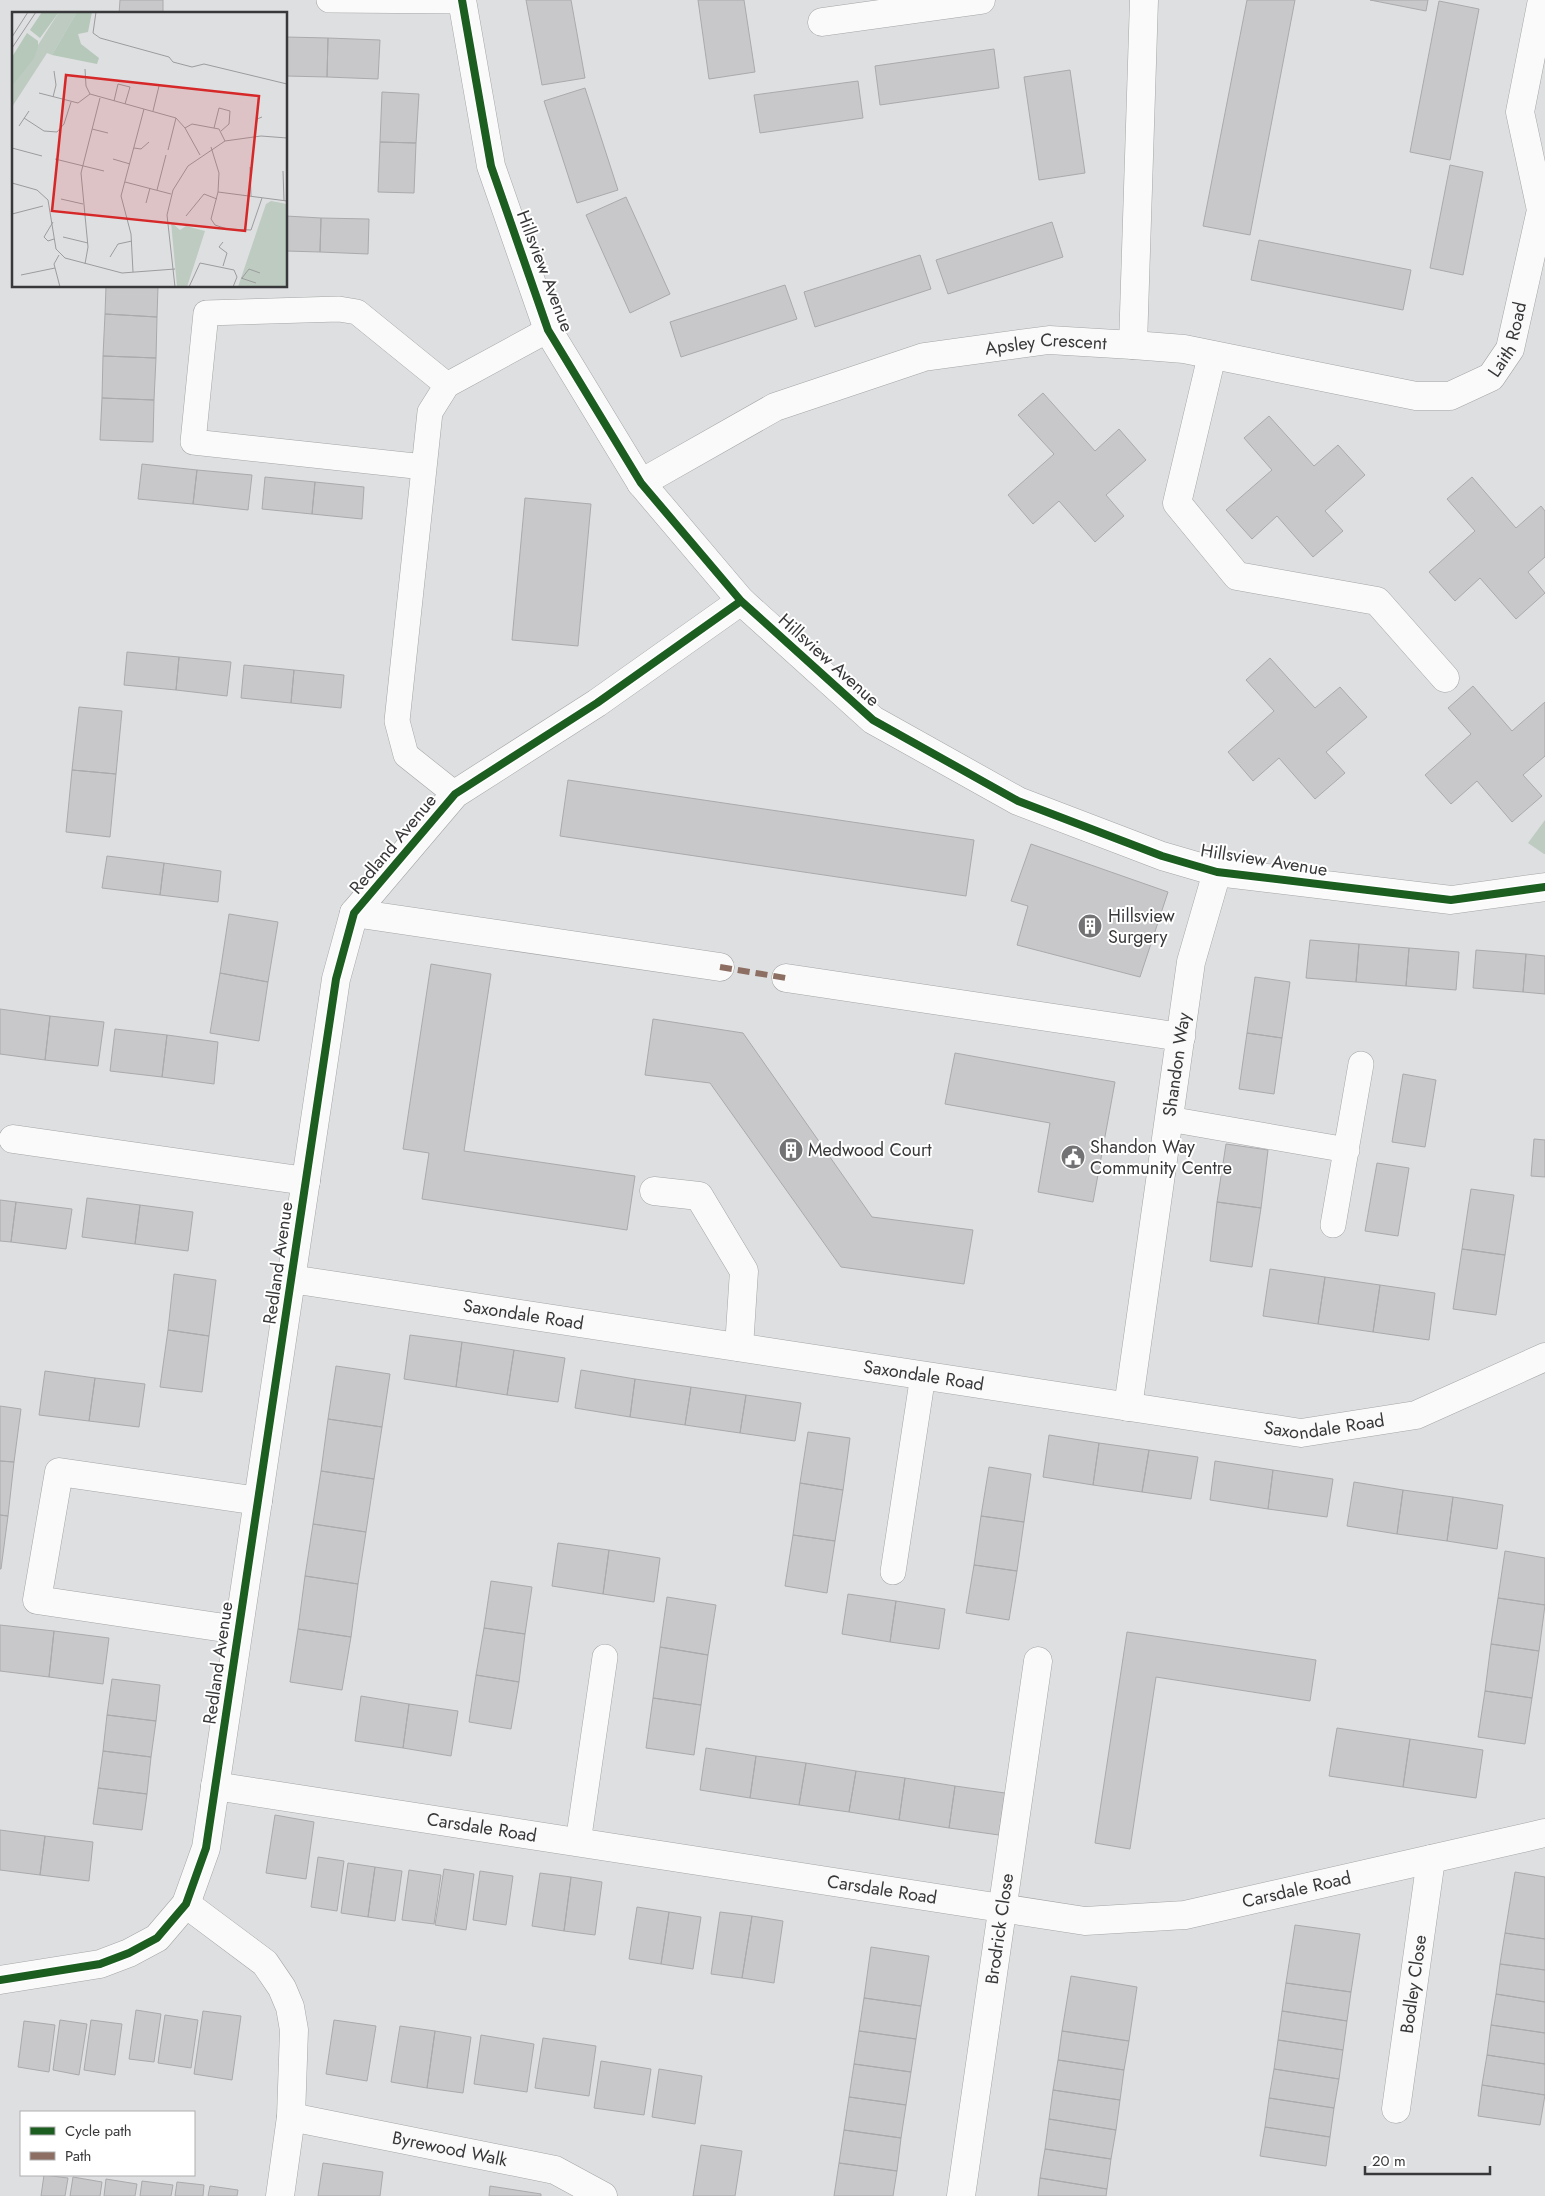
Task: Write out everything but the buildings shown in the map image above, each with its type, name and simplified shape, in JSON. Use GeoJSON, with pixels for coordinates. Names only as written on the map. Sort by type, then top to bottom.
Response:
{"type":"FeatureCollection","features":[{"type":"Feature","properties":{"kind":"street"},"geometry":{"type":"LineString","coordinates":[[822,22],[981,0]]}},
{"type":"Feature","properties":{"kind":"street"},"geometry":{"type":"LineString","coordinates":[[1133,346],[1144,0]]}},
{"type":"Feature","properties":{"kind":"street","name":"Laith Road"},"geometry":{"type":"LineString","coordinates":[[1133,346],[1184,349],[1416,396],[1450,396],[1491,377],[1510,349],[1541,210],[1520,112],[1542,0]]}},
{"type":"Feature","properties":{"kind":"street","name":"Hillsview Avenue"},"geometry":{"type":"LineString","coordinates":[[462,1],[490,166],[548,330],[641,483],[741,601],[873,720],[1018,801],[1162,856],[1217,872],[1451,900],[1545,887]]}},
{"type":"Feature","properties":{"kind":"street","name":"Apsley Crescent"},"geometry":{"type":"LineString","coordinates":[[641,483],[774,407],[924,357],[1049,340],[1133,346]]}},
{"type":"Feature","properties":{"kind":"street"},"geometry":{"type":"LineString","coordinates":[[1212,355],[1177,503],[1237,576],[1377,601],[1445,678]]}},
{"type":"Feature","properties":{"kind":"street","name":"Redland Avenue"},"geometry":{"type":"LineString","coordinates":[[0,1980],[100,1964],[129,1953],[157,1938],[186,1904],[206,1848],[336,979],[354,913],[455,794],[597,703],[741,601]]}},
{"type":"Feature","properties":{"kind":"street","name":"Shandon Way"},"geometry":{"type":"LineString","coordinates":[[1128,1407],[1191,962],[1217,872]]}},
{"type":"Feature","properties":{"kind":"street"},"geometry":{"type":"LineString","coordinates":[[354,913],[720,967]]}},
{"type":"Feature","properties":{"kind":"street"},"geometry":{"type":"LineString","coordinates":[[786,978],[1180,1037]]}},
{"type":"Feature","properties":{"kind":"street","name":"Redland Avenue"},"geometry":{"type":"LineString","coordinates":[[13,1139],[306,1181]]}},
{"type":"Feature","properties":{"kind":"street"},"geometry":{"type":"LineString","coordinates":[[654,1191],[699,1196],[744,1271],[740,1347]]}},
{"type":"Feature","properties":{"kind":"street","name":"Saxondale Road"},"geometry":{"type":"LineString","coordinates":[[291,1278],[1301,1433],[1416,1415],[1545,1358]]}},
{"type":"Feature","properties":{"kind":"street","name":"Redland Avenue"},"geometry":{"type":"LineString","coordinates":[[238,1630],[37,1600],[58,1472],[258,1501]]}},
{"type":"Feature","properties":{"kind":"street","name":"Brodrick Close"},"geometry":{"type":"LineString","coordinates":[[961,2196],[1038,1662]]}},
{"type":"Feature","properties":{"kind":"street","name":"Carsdale Road"},"geometry":{"type":"LineString","coordinates":[[215,1786],[1085,1921],[1185,1915],[1545,1833]]}},
{"type":"Feature","properties":{"kind":"street","name":"Bodley Close"},"geometry":{"type":"LineString","coordinates":[[1396,2109],[1432,1859]]}},
{"type":"Feature","properties":{"kind":"street"},"geometry":{"type":"LineString","coordinates":[[186,1904],[265,1963],[282,1988],[290,2008],[294,2030],[291,2117],[280,2196]]}},
{"type":"Feature","properties":{"kind":"street","name":"Byrewood Walk"},"geometry":{"type":"LineString","coordinates":[[291,2117],[555,2170],[603,2196]]}},
{"type":"Feature","properties":{"kind":"lane"},"geometry":{"type":"LineString","coordinates":[[329,0],[462,1]]}},
{"type":"Feature","properties":{"kind":"lane"},"geometry":{"type":"LineString","coordinates":[[424,467],[193,442],[206,313],[339,309],[357,312],[447,386]]}},
{"type":"Feature","properties":{"kind":"lane"},"geometry":{"type":"LineString","coordinates":[[455,794],[406,755],[397,721],[430,412],[447,386],[548,330]]}},
{"type":"Feature","properties":{"kind":"lane"},"geometry":{"type":"LineString","coordinates":[[1334,1225],[1361,1064]]}},
{"type":"Feature","properties":{"kind":"lane"},"geometry":{"type":"LineString","coordinates":[[1169,1119],[1346,1150]]}},
{"type":"Feature","properties":{"kind":"lane"},"geometry":{"type":"LineString","coordinates":[[893,1572],[923,1374]]}},
{"type":"Feature","properties":{"kind":"lane"},"geometry":{"type":"LineString","coordinates":[[578,1843],[605,1657]]}},
{"type":"Feature","properties":{"kind":"shaded area"},"geometry":{"type":"Polygon","coordinates":[[[1545,820],[1545,854],[1544,854],[1528,843],[1545,820]]]}},
{"type":"Feature","properties":{"kind":"marked path"},"geometry":{"type":"LineString","coordinates":[[720,967],[786,978]]}},
{"type":"Feature","properties":{"kind":"cycle path"},"geometry":{"type":"LineString","coordinates":[[462,0],[491,166],[548,330],[641,483],[741,601],[873,720],[1018,801],[1162,856],[1217,872],[1451,900],[1545,887]]}},
{"type":"Feature","properties":{"kind":"cycle path"},"geometry":{"type":"LineString","coordinates":[[0,1980],[100,1964],[129,1953],[157,1938],[186,1904],[206,1848],[336,979],[354,913],[455,794],[597,703],[741,601]]}},
{"type":"Feature","properties":{"kind":"place","name":"Hillsview Surgery"},"geometry":{"type":"Point","coordinates":[1090,926]}},
{"type":"Feature","properties":{"kind":"place","name":"Medwood Court"},"geometry":{"type":"Point","coordinates":[791,1150]}},
{"type":"Feature","properties":{"kind":"place","name":"Shandon Way Community Centre"},"geometry":{"type":"Point","coordinates":[1073,1157]}}]}
